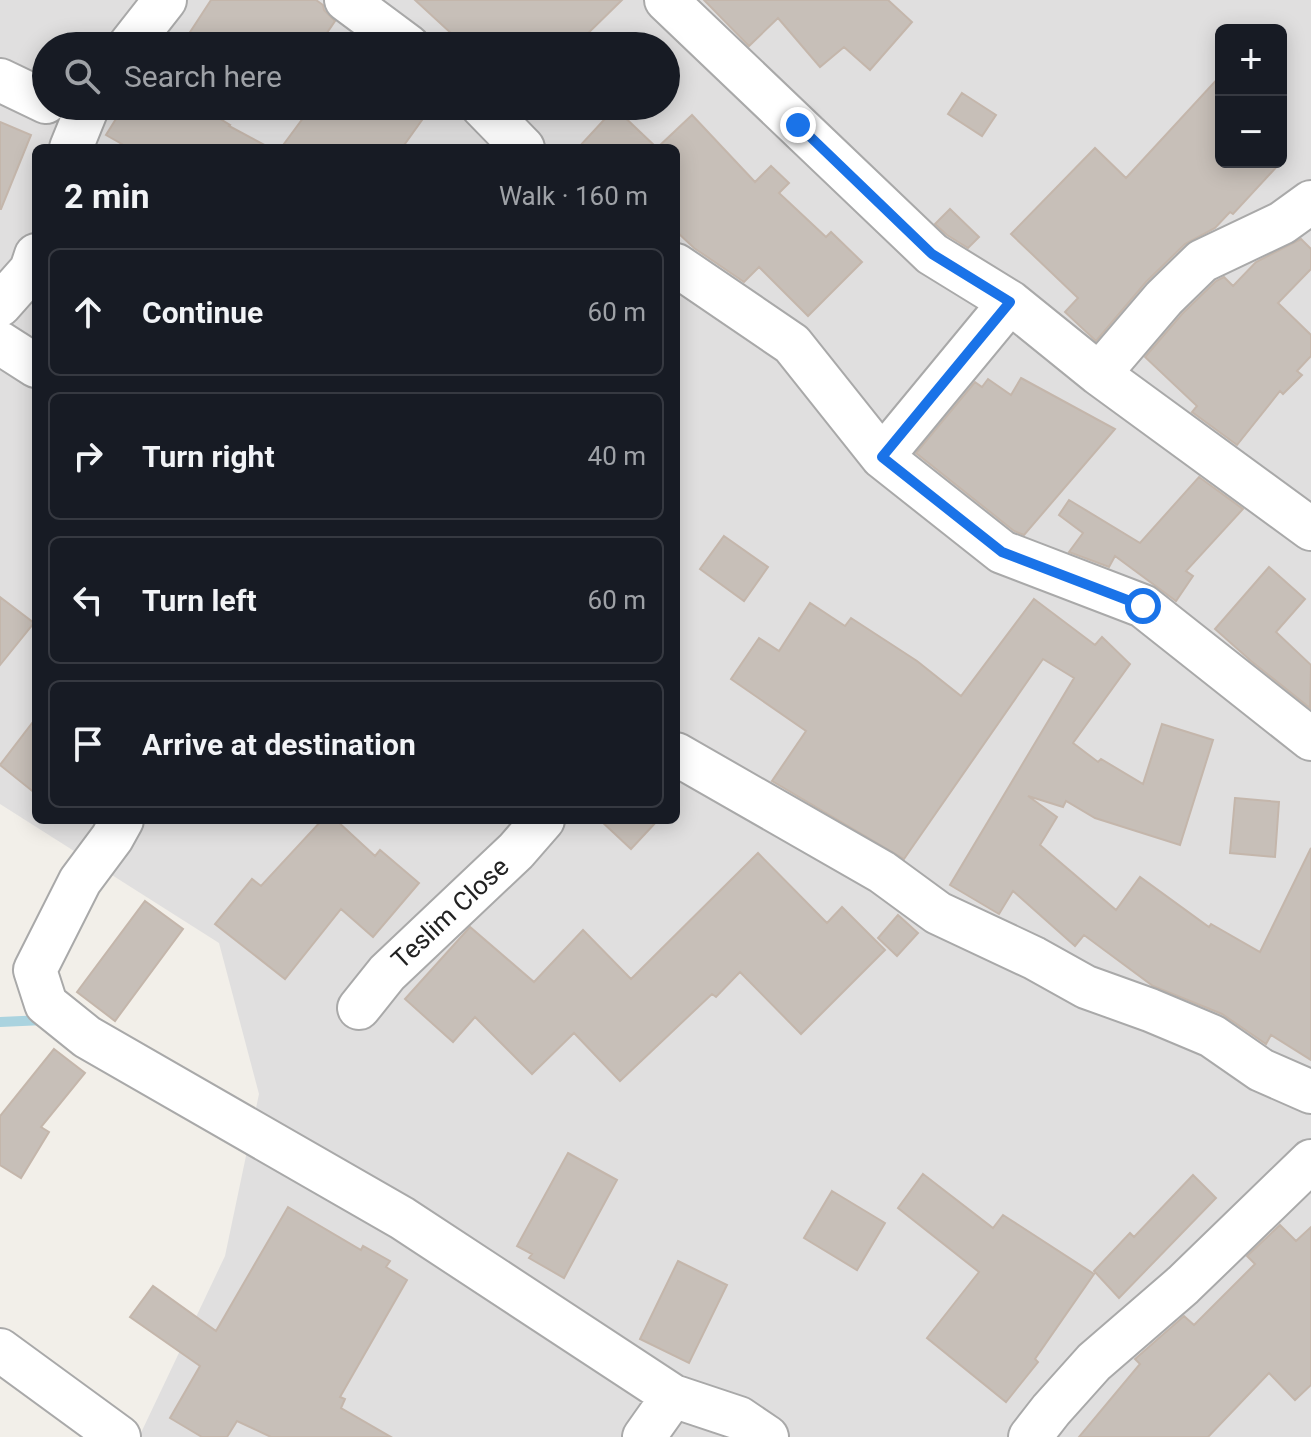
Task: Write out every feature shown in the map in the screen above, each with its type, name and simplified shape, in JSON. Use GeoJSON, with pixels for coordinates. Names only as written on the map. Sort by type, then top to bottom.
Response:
{"type":"FeatureCollection","features":[{"type":"Feature","properties":{"kind":"street"},"geometry":{"type":"LineString","coordinates":[[140,32],[165,0]]}},
{"type":"Feature","properties":{"kind":"street"},"geometry":{"type":"LineString","coordinates":[[346,0],[389,32]]}},
{"type":"Feature","properties":{"kind":"street"},"geometry":{"type":"LineString","coordinates":[[666,0],[932,254],[1010,302],[1099,374],[1311,529]]}},
{"type":"Feature","properties":{"kind":"street"},"geometry":{"type":"LineString","coordinates":[[0,80],[32,95]]}},
{"type":"Feature","properties":{"kind":"street"},"geometry":{"type":"LineString","coordinates":[[496,120],[519,144]]}},
{"type":"Feature","properties":{"kind":"street"},"geometry":{"type":"LineString","coordinates":[[1099,374],[1164,298],[1202,261],[1282,223],[1311,202]]}},
{"type":"Feature","properties":{"kind":"street"},"geometry":{"type":"LineString","coordinates":[[0,305],[32,267]]}},
{"type":"Feature","properties":{"kind":"street"},"geometry":{"type":"LineString","coordinates":[[680,268],[792,344],[882,457],[1002,552],[1143,606],[1311,739]]}},
{"type":"Feature","properties":{"kind":"street"},"geometry":{"type":"LineString","coordinates":[[882,457],[1010,302]]}},
{"type":"Feature","properties":{"kind":"street"},"geometry":{"type":"LineString","coordinates":[[0,343],[32,363]]}},
{"type":"Feature","properties":{"kind":"street"},"geometry":{"type":"LineString","coordinates":[[680,756],[882,872],[938,913],[1034,958],[1086,987],[1212,1036],[1261,1070],[1311,1092]]}},
{"type":"Feature","properties":{"kind":"street"},"geometry":{"type":"LineString","coordinates":[[120,824],[80,881],[35,970],[46,1004],[87,1037],[402,1218],[673,1396],[739,1418],[767,1437]]}},
{"type":"Feature","properties":{"kind":"street","name":"Teslim Close"},"geometry":{"type":"LineString","coordinates":[[359,1008],[387,973],[516,851],[540,824]]}},
{"type":"Feature","properties":{"kind":"street"},"geometry":{"type":"LineString","coordinates":[[1030,1437],[1094,1362],[1183,1285],[1311,1161]]}},
{"type":"Feature","properties":{"kind":"street"},"geometry":{"type":"LineString","coordinates":[[0,1350],[119,1437]]}},
{"type":"Feature","properties":{"kind":"street"},"geometry":{"type":"LineString","coordinates":[[644,1437],[673,1396]]}},
{"type":"Feature","properties":{"kind":"shaded area"},"geometry":{"type":"Polygon","coordinates":[[[0,0],[1311,0],[1311,1437],[139,1437],[225,1256],[259,1094],[219,943],[0,804],[0,0]]]}},
{"type":"Feature","properties":{"kind":"building"},"geometry":{"type":"Polygon","coordinates":[[[211,0],[316,0],[335,21],[328,32],[190,32],[211,0]]]}},
{"type":"Feature","properties":{"kind":"building"},"geometry":{"type":"Polygon","coordinates":[[[415,0],[622,0],[589,32],[450,32],[415,0]]]}},
{"type":"Feature","properties":{"kind":"building"},"geometry":{"type":"Polygon","coordinates":[[[704,0],[888,0],[912,22],[870,70],[844,47],[820,67],[778,18],[749,46],[704,0]]]}},
{"type":"Feature","properties":{"kind":"building"},"geometry":{"type":"Polygon","coordinates":[[[1215,82],[1215,168],[1275,168],[1233,214],[1230,212],[1215,228],[1185,244],[1146,282],[1096,341],[1065,312],[1078,298],[1011,234],[1095,148],[1126,178],[1215,82]]]}},
{"type":"Feature","properties":{"kind":"building"},"geometry":{"type":"Polygon","coordinates":[[[962,93],[996,115],[982,136],[948,114],[962,93]]]}},
{"type":"Feature","properties":{"kind":"building"},"geometry":{"type":"Polygon","coordinates":[[[692,115],[755,182],[771,166],[789,183],[779,193],[826,237],[831,232],[862,262],[808,316],[759,267],[744,282],[680,235],[680,144],[661,144],[692,115]]]}},
{"type":"Feature","properties":{"kind":"building"},"geometry":{"type":"Polygon","coordinates":[[[115,120],[222,120],[263,144],[122,144],[106,135],[115,120]]]}},
{"type":"Feature","properties":{"kind":"building"},"geometry":{"type":"Polygon","coordinates":[[[302,120],[422,120],[405,144],[284,144],[302,120]]]}},
{"type":"Feature","properties":{"kind":"building"},"geometry":{"type":"Polygon","coordinates":[[[604,120],[628,120],[653,144],[582,144],[604,120]]]}},
{"type":"Feature","properties":{"kind":"building"},"geometry":{"type":"Polygon","coordinates":[[[0,122],[31,135],[1,209],[0,209],[0,122]]]}},
{"type":"Feature","properties":{"kind":"building"},"geometry":{"type":"Polygon","coordinates":[[[950,209],[979,237],[968,248],[935,224],[950,209]]]}},
{"type":"Feature","properties":{"kind":"building"},"geometry":{"type":"Polygon","coordinates":[[[1301,239],[1311,249],[1311,269],[1278,303],[1311,335],[1311,356],[1297,371],[1302,375],[1283,394],[1280,391],[1237,445],[1192,412],[1197,406],[1145,357],[1216,281],[1224,277],[1233,286],[1256,262],[1301,239]]]}},
{"type":"Feature","properties":{"kind":"building"},"geometry":{"type":"Polygon","coordinates":[[[1021,378],[1115,429],[1024,535],[1014,531],[916,453],[975,382],[982,387],[988,379],[1011,395],[1021,378]]]}},
{"type":"Feature","properties":{"kind":"building"},"geometry":{"type":"Polygon","coordinates":[[[1199,477],[1243,509],[1186,571],[1193,576],[1176,601],[1115,556],[1109,567],[1069,552],[1083,533],[1059,515],[1069,500],[1140,543],[1199,477]]]}},
{"type":"Feature","properties":{"kind":"building"},"geometry":{"type":"Polygon","coordinates":[[[724,536],[768,567],[744,601],[700,569],[724,536]]]}},
{"type":"Feature","properties":{"kind":"building"},"geometry":{"type":"Polygon","coordinates":[[[1269,567],[1305,599],[1276,632],[1311,665],[1310,708],[1215,629],[1269,567]]]}},
{"type":"Feature","properties":{"kind":"building"},"geometry":{"type":"Polygon","coordinates":[[[0,597],[32,621],[32,625],[0,665],[0,597]]]}},
{"type":"Feature","properties":{"kind":"building"},"geometry":{"type":"Polygon","coordinates":[[[1034,599],[1095,645],[1102,637],[1130,664],[1073,743],[1098,762],[1101,759],[1143,784],[1162,724],[1213,740],[1180,845],[1095,818],[1066,801],[1063,807],[1028,796],[1057,817],[1040,845],[1116,910],[1140,877],[1209,927],[1211,924],[1260,952],[1311,848],[1311,1060],[1271,1035],[1266,1044],[1222,1014],[1153,986],[1084,935],[1075,946],[1013,891],[999,914],[950,885],[1074,678],[1043,659],[904,859],[772,781],[806,731],[731,679],[759,638],[779,651],[810,603],[845,626],[851,618],[917,661],[961,696],[1034,599]]]}},
{"type":"Feature","properties":{"kind":"building"},"geometry":{"type":"Polygon","coordinates":[[[32,723],[32,791],[0,765],[32,723]]]}},
{"type":"Feature","properties":{"kind":"building"},"geometry":{"type":"Polygon","coordinates":[[[1235,798],[1279,802],[1275,857],[1230,853],[1235,798]]]}},
{"type":"Feature","properties":{"kind":"building"},"geometry":{"type":"Polygon","coordinates":[[[318,824],[340,824],[375,856],[380,850],[419,883],[373,937],[341,909],[285,979],[215,924],[252,879],[261,886],[318,824]]]}},
{"type":"Feature","properties":{"kind":"building"},"geometry":{"type":"Polygon","coordinates":[[[604,824],[654,824],[631,849],[604,824]]]}},
{"type":"Feature","properties":{"kind":"building"},"geometry":{"type":"Polygon","coordinates":[[[758,853],[827,923],[842,907],[885,950],[801,1034],[740,972],[716,997],[712,994],[620,1081],[574,1033],[532,1074],[475,1017],[453,1042],[405,999],[470,927],[534,982],[583,930],[631,979],[758,853]]]}},
{"type":"Feature","properties":{"kind":"building"},"geometry":{"type":"Polygon","coordinates":[[[145,901],[183,929],[115,1021],[77,992],[145,901]]]}},
{"type":"Feature","properties":{"kind":"building"},"geometry":{"type":"Polygon","coordinates":[[[898,915],[918,933],[897,956],[878,938],[898,915]]]}},
{"type":"Feature","properties":{"kind":"building"},"geometry":{"type":"Polygon","coordinates":[[[54,1049],[85,1073],[41,1127],[49,1132],[21,1178],[0,1165],[0,1116],[54,1049]]]}},
{"type":"Feature","properties":{"kind":"building"},"geometry":{"type":"Polygon","coordinates":[[[568,1153],[617,1180],[564,1278],[529,1258],[532,1254],[517,1246],[568,1153]]]}},
{"type":"Feature","properties":{"kind":"building"},"geometry":{"type":"Polygon","coordinates":[[[923,1174],[993,1228],[1003,1215],[1094,1274],[1035,1359],[1038,1362],[1006,1402],[927,1338],[979,1272],[898,1208],[923,1174]]]}},
{"type":"Feature","properties":{"kind":"building"},"geometry":{"type":"Polygon","coordinates":[[[1193,1175],[1216,1198],[1119,1298],[1094,1271],[1130,1233],[1134,1237],[1193,1175]]]}},
{"type":"Feature","properties":{"kind":"building"},"geometry":{"type":"Polygon","coordinates":[[[832,1191],[885,1223],[857,1270],[804,1238],[832,1191]]]}},
{"type":"Feature","properties":{"kind":"building"},"geometry":{"type":"Polygon","coordinates":[[[288,1207],[361,1250],[363,1246],[390,1261],[386,1267],[407,1280],[340,1397],[345,1399],[341,1408],[391,1437],[271,1437],[237,1421],[227,1437],[202,1437],[170,1418],[200,1366],[130,1317],[153,1286],[216,1331],[288,1207]]]}},
{"type":"Feature","properties":{"kind":"building"},"geometry":{"type":"Polygon","coordinates":[[[1280,1225],[1296,1241],[1311,1227],[1311,1385],[1295,1400],[1269,1373],[1208,1437],[1079,1437],[1140,1364],[1135,1359],[1184,1316],[1194,1325],[1255,1264],[1247,1256],[1280,1225]]]}},
{"type":"Feature","properties":{"kind":"building"},"geometry":{"type":"Polygon","coordinates":[[[678,1261],[727,1285],[689,1363],[640,1339],[678,1261]]]}},
{"type":"Feature","properties":{"kind":"waterway"},"geometry":{"type":"LineString","coordinates":[[0,1022],[44,1020]]}},
{"type":"Feature","properties":{"kind":"route"},"geometry":{"type":"LineString","coordinates":[[798,125],[932,254],[1010,302],[882,457],[1002,552],[1143,606]]}}]}
